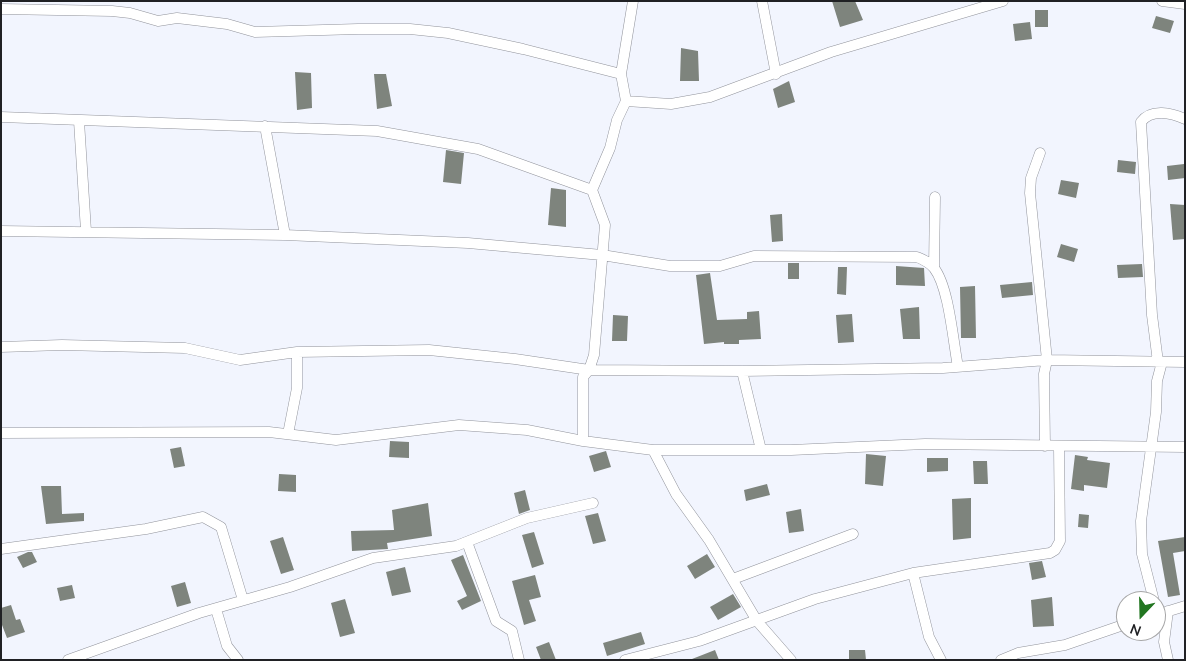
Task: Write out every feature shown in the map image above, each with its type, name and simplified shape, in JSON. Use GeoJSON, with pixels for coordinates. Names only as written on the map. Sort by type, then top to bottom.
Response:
{"type":"FeatureCollection","features":[{"type":"Feature","properties":{"kind":"street"},"geometry":{"type":"LineString","coordinates":[[583,441],[583,377],[589,370],[594,355],[605,224],[592,190],[610,148],[617,120],[626,101],[621,74],[633,1]]}},
{"type":"Feature","properties":{"kind":"street"},"geometry":{"type":"LineString","coordinates":[[762,1],[776,74]]}},
{"type":"Feature","properties":{"kind":"street"},"geometry":{"type":"LineString","coordinates":[[626,101],[671,104],[710,97],[831,52],[1003,1]]}},
{"type":"Feature","properties":{"kind":"street"},"geometry":{"type":"LineString","coordinates":[[1162,1],[1185,4]]}},
{"type":"Feature","properties":{"kind":"street"},"geometry":{"type":"LineString","coordinates":[[1,10],[53,6],[130,13],[158,20],[177,18],[227,24],[255,32],[358,29],[448,33],[621,74]]}},
{"type":"Feature","properties":{"kind":"street"},"geometry":{"type":"LineString","coordinates":[[1151,591],[1142,554],[1141,521],[1152,446],[1160,362],[1152,315],[1141,122],[1145,117],[1154,113],[1175,114],[1185,119]]}},
{"type":"Feature","properties":{"kind":"street"},"geometry":{"type":"LineString","coordinates":[[1,117],[377,131],[478,149],[592,190]]}},
{"type":"Feature","properties":{"kind":"street"},"geometry":{"type":"LineString","coordinates":[[78,121],[86,231]]}},
{"type":"Feature","properties":{"kind":"street"},"geometry":{"type":"LineString","coordinates":[[266,126],[285,235]]}},
{"type":"Feature","properties":{"kind":"street"},"geometry":{"type":"LineString","coordinates":[[1040,153],[1031,178],[1030,193],[1047,360],[1044,374],[1045,446]]}},
{"type":"Feature","properties":{"kind":"street"},"geometry":{"type":"LineString","coordinates":[[934,268],[935,197]]}},
{"type":"Feature","properties":{"kind":"street"},"geometry":{"type":"LineString","coordinates":[[1,231],[285,235],[468,243],[602,255],[670,266],[720,266],[754,256],[798,258],[905,255],[927,261],[934,268],[942,285],[958,367]]}},
{"type":"Feature","properties":{"kind":"street"},"geometry":{"type":"LineString","coordinates":[[1,347],[62,344],[185,348],[240,360],[297,352],[429,350],[514,359],[589,370],[742,371],[958,367],[1047,360],[1185,362]]}},
{"type":"Feature","properties":{"kind":"street"},"geometry":{"type":"LineString","coordinates":[[288,434],[297,388],[297,352]]}},
{"type":"Feature","properties":{"kind":"street"},"geometry":{"type":"LineString","coordinates":[[742,371],[751,399],[762,450]]}},
{"type":"Feature","properties":{"kind":"street"},"geometry":{"type":"LineString","coordinates":[[1,433],[269,432],[336,440],[459,425],[528,430],[583,441],[653,450],[762,450],[925,444],[1185,447]]}},
{"type":"Feature","properties":{"kind":"street"},"geometry":{"type":"LineString","coordinates":[[625,660],[699,641],[816,599],[913,573],[1037,555],[1055,550],[1060,541],[1061,530],[1060,446]]}},
{"type":"Feature","properties":{"kind":"street"},"geometry":{"type":"LineString","coordinates":[[653,450],[676,494],[734,579],[757,621],[791,660]]}},
{"type":"Feature","properties":{"kind":"street"},"geometry":{"type":"LineString","coordinates":[[68,660],[216,608],[373,558],[456,546],[528,518],[593,503]]}},
{"type":"Feature","properties":{"kind":"street"},"geometry":{"type":"LineString","coordinates":[[1,549],[146,529],[203,517],[221,527],[243,600]]}},
{"type":"Feature","properties":{"kind":"street"},"geometry":{"type":"LineString","coordinates":[[734,579],[853,534]]}},
{"type":"Feature","properties":{"kind":"street"},"geometry":{"type":"LineString","coordinates":[[467,542],[496,621],[512,631],[519,660]]}},
{"type":"Feature","properties":{"kind":"street"},"geometry":{"type":"LineString","coordinates":[[913,573],[929,638],[941,660]]}},
{"type":"Feature","properties":{"kind":"street"},"geometry":{"type":"LineString","coordinates":[[1166,610],[1185,606]]}},
{"type":"Feature","properties":{"kind":"street"},"geometry":{"type":"LineString","coordinates":[[216,608],[226,646],[238,660]]}},
{"type":"Feature","properties":{"kind":"street"},"geometry":{"type":"LineString","coordinates":[[1002,660],[1018,653],[1065,645],[1116,627]]}},
{"type":"Feature","properties":{"kind":"street"},"geometry":{"type":"LineString","coordinates":[[1164,641],[1168,660]]}},
{"type":"Feature","properties":{"kind":"building"},"geometry":{"type":"Polygon","coordinates":[[[832,1],[855,1],[863,20],[840,27],[832,1]]]}},
{"type":"Feature","properties":{"kind":"building"},"geometry":{"type":"Polygon","coordinates":[[[1035,10],[1048,10],[1048,27],[1035,27],[1035,10]]]}},
{"type":"Feature","properties":{"kind":"building"},"geometry":{"type":"Polygon","coordinates":[[[1156,16],[1174,21],[1170,33],[1152,28],[1156,16]]]}},
{"type":"Feature","properties":{"kind":"building"},"geometry":{"type":"Polygon","coordinates":[[[1030,22],[1032,39],[1015,41],[1013,24],[1030,22]]]}},
{"type":"Feature","properties":{"kind":"building"},"geometry":{"type":"Polygon","coordinates":[[[681,48],[698,51],[699,81],[680,81],[681,48]]]}},
{"type":"Feature","properties":{"kind":"building"},"geometry":{"type":"Polygon","coordinates":[[[295,72],[311,73],[312,108],[297,110],[295,72]]]}},
{"type":"Feature","properties":{"kind":"building"},"geometry":{"type":"Polygon","coordinates":[[[374,74],[386,74],[392,106],[377,109],[374,74]]]}},
{"type":"Feature","properties":{"kind":"building"},"geometry":{"type":"Polygon","coordinates":[[[789,81],[795,102],[778,108],[773,89],[789,81]]]}},
{"type":"Feature","properties":{"kind":"building"},"geometry":{"type":"Polygon","coordinates":[[[446,150],[464,153],[461,184],[443,182],[446,150]]]}},
{"type":"Feature","properties":{"kind":"building"},"geometry":{"type":"Polygon","coordinates":[[[1118,160],[1136,162],[1135,174],[1117,172],[1118,160]]]}},
{"type":"Feature","properties":{"kind":"building"},"geometry":{"type":"Polygon","coordinates":[[[1184,164],[1185,178],[1168,180],[1167,166],[1184,164]]]}},
{"type":"Feature","properties":{"kind":"building"},"geometry":{"type":"Polygon","coordinates":[[[1061,180],[1079,183],[1076,198],[1058,194],[1061,180]]]}},
{"type":"Feature","properties":{"kind":"building"},"geometry":{"type":"Polygon","coordinates":[[[551,188],[566,190],[566,227],[548,225],[551,188]]]}},
{"type":"Feature","properties":{"kind":"building"},"geometry":{"type":"Polygon","coordinates":[[[1170,204],[1185,205],[1185,239],[1173,240],[1170,204]]]}},
{"type":"Feature","properties":{"kind":"building"},"geometry":{"type":"Polygon","coordinates":[[[782,214],[783,241],[772,242],[770,215],[782,214]]]}},
{"type":"Feature","properties":{"kind":"building"},"geometry":{"type":"Polygon","coordinates":[[[1061,244],[1078,249],[1074,262],[1057,257],[1061,244]]]}},
{"type":"Feature","properties":{"kind":"building"},"geometry":{"type":"Polygon","coordinates":[[[788,263],[799,263],[799,279],[788,279],[788,263]]]}},
{"type":"Feature","properties":{"kind":"building"},"geometry":{"type":"Polygon","coordinates":[[[1142,264],[1143,277],[1118,278],[1117,265],[1142,264]]]}},
{"type":"Feature","properties":{"kind":"building"},"geometry":{"type":"Polygon","coordinates":[[[896,266],[924,268],[925,286],[896,285],[896,266]]]}},
{"type":"Feature","properties":{"kind":"building"},"geometry":{"type":"Polygon","coordinates":[[[838,267],[847,267],[846,295],[837,294],[838,267]]]}},
{"type":"Feature","properties":{"kind":"building"},"geometry":{"type":"Polygon","coordinates":[[[710,273],[717,320],[747,319],[747,312],[759,311],[761,339],[739,340],[739,344],[724,344],[724,342],[704,344],[696,275],[710,273]]]}},
{"type":"Feature","properties":{"kind":"building"},"geometry":{"type":"Polygon","coordinates":[[[1032,282],[1033,295],[1002,298],[1000,285],[1032,282]]]}},
{"type":"Feature","properties":{"kind":"building"},"geometry":{"type":"Polygon","coordinates":[[[975,286],[976,338],[961,338],[960,287],[975,286]]]}},
{"type":"Feature","properties":{"kind":"building"},"geometry":{"type":"Polygon","coordinates":[[[919,307],[920,339],[903,339],[900,309],[919,307]]]}},
{"type":"Feature","properties":{"kind":"building"},"geometry":{"type":"Polygon","coordinates":[[[852,314],[854,342],[838,343],[836,315],[852,314]]]}},
{"type":"Feature","properties":{"kind":"building"},"geometry":{"type":"Polygon","coordinates":[[[613,315],[628,316],[627,341],[612,341],[613,315]]]}},
{"type":"Feature","properties":{"kind":"building"},"geometry":{"type":"Polygon","coordinates":[[[390,441],[409,442],[409,458],[389,457],[390,441]]]}},
{"type":"Feature","properties":{"kind":"building"},"geometry":{"type":"Polygon","coordinates":[[[181,447],[185,466],[174,468],[170,449],[181,447]]]}},
{"type":"Feature","properties":{"kind":"building"},"geometry":{"type":"Polygon","coordinates":[[[606,451],[611,467],[594,472],[589,456],[606,451]]]}},
{"type":"Feature","properties":{"kind":"building"},"geometry":{"type":"Polygon","coordinates":[[[866,454],[886,456],[883,486],[865,484],[866,454]]]}},
{"type":"Feature","properties":{"kind":"building"},"geometry":{"type":"Polygon","coordinates":[[[1075,455],[1088,457],[1087,460],[1110,463],[1107,488],[1084,485],[1084,491],[1071,489],[1075,455]]]}},
{"type":"Feature","properties":{"kind":"building"},"geometry":{"type":"Polygon","coordinates":[[[927,458],[948,458],[948,471],[927,472],[927,458]]]}},
{"type":"Feature","properties":{"kind":"building"},"geometry":{"type":"Polygon","coordinates":[[[973,461],[987,461],[988,484],[974,484],[973,461]]]}},
{"type":"Feature","properties":{"kind":"building"},"geometry":{"type":"Polygon","coordinates":[[[279,474],[296,475],[296,492],[278,491],[279,474]]]}},
{"type":"Feature","properties":{"kind":"building"},"geometry":{"type":"Polygon","coordinates":[[[767,484],[770,495],[746,501],[744,490],[767,484]]]}},
{"type":"Feature","properties":{"kind":"building"},"geometry":{"type":"Polygon","coordinates":[[[41,486],[61,486],[62,514],[84,513],[84,521],[46,524],[41,486]]]}},
{"type":"Feature","properties":{"kind":"building"},"geometry":{"type":"Polygon","coordinates":[[[525,490],[530,510],[519,514],[514,493],[525,490]]]}},
{"type":"Feature","properties":{"kind":"building"},"geometry":{"type":"Polygon","coordinates":[[[971,498],[971,538],[953,540],[952,499],[971,498]]]}},
{"type":"Feature","properties":{"kind":"building"},"geometry":{"type":"Polygon","coordinates":[[[428,503],[432,536],[387,543],[388,549],[352,551],[351,531],[394,530],[392,510],[428,503]]]}},
{"type":"Feature","properties":{"kind":"building"},"geometry":{"type":"Polygon","coordinates":[[[801,509],[804,531],[789,533],[786,512],[801,509]]]}},
{"type":"Feature","properties":{"kind":"building"},"geometry":{"type":"Polygon","coordinates":[[[598,513],[606,541],[593,544],[585,516],[598,513]]]}},
{"type":"Feature","properties":{"kind":"building"},"geometry":{"type":"Polygon","coordinates":[[[1079,514],[1089,515],[1088,528],[1078,527],[1079,514]]]}},
{"type":"Feature","properties":{"kind":"building"},"geometry":{"type":"Polygon","coordinates":[[[534,532],[544,564],[532,568],[522,535],[534,532]]]}},
{"type":"Feature","properties":{"kind":"building"},"geometry":{"type":"Polygon","coordinates":[[[283,537],[294,570],[281,574],[270,541],[283,537]]]}},
{"type":"Feature","properties":{"kind":"building"},"geometry":{"type":"Polygon","coordinates":[[[1185,537],[1185,551],[1173,553],[1180,595],[1168,597],[1158,541],[1185,537]]]}},
{"type":"Feature","properties":{"kind":"building"},"geometry":{"type":"Polygon","coordinates":[[[32,552],[37,562],[23,568],[17,557],[32,552]]]}},
{"type":"Feature","properties":{"kind":"building"},"geometry":{"type":"Polygon","coordinates":[[[707,554],[715,567],[695,579],[687,566],[707,554]]]}},
{"type":"Feature","properties":{"kind":"building"},"geometry":{"type":"Polygon","coordinates":[[[463,555],[481,601],[462,610],[457,601],[467,596],[451,560],[463,555]]]}},
{"type":"Feature","properties":{"kind":"building"},"geometry":{"type":"Polygon","coordinates":[[[1042,561],[1046,577],[1032,580],[1029,563],[1042,561]]]}},
{"type":"Feature","properties":{"kind":"building"},"geometry":{"type":"Polygon","coordinates":[[[405,567],[411,592],[392,596],[386,572],[405,567]]]}},
{"type":"Feature","properties":{"kind":"building"},"geometry":{"type":"Polygon","coordinates":[[[535,575],[541,597],[529,600],[536,621],[524,625],[512,581],[535,575]]]}},
{"type":"Feature","properties":{"kind":"building"},"geometry":{"type":"Polygon","coordinates":[[[185,582],[191,603],[177,607],[171,586],[185,582]]]}},
{"type":"Feature","properties":{"kind":"building"},"geometry":{"type":"Polygon","coordinates":[[[72,585],[75,598],[60,601],[57,588],[72,585]]]}},
{"type":"Feature","properties":{"kind":"building"},"geometry":{"type":"Polygon","coordinates":[[[733,594],[741,607],[718,620],[710,607],[733,594]]]}},
{"type":"Feature","properties":{"kind":"building"},"geometry":{"type":"Polygon","coordinates":[[[1052,597],[1054,626],[1033,627],[1031,600],[1052,597]]]}},
{"type":"Feature","properties":{"kind":"building"},"geometry":{"type":"Polygon","coordinates":[[[345,599],[355,633],[340,637],[331,603],[345,599]]]}},
{"type":"Feature","properties":{"kind":"building"},"geometry":{"type":"Polygon","coordinates":[[[11,605],[16,620],[20,619],[25,632],[7,638],[2,625],[1,608],[11,605]]]}},
{"type":"Feature","properties":{"kind":"building"},"geometry":{"type":"Polygon","coordinates":[[[641,632],[645,644],[607,656],[603,643],[641,632]]]}},
{"type":"Feature","properties":{"kind":"building"},"geometry":{"type":"Polygon","coordinates":[[[549,642],[556,660],[541,660],[536,647],[549,642]]]}},
{"type":"Feature","properties":{"kind":"building"},"geometry":{"type":"Polygon","coordinates":[[[715,650],[719,660],[692,660],[692,659],[715,650]]]}},
{"type":"Feature","properties":{"kind":"building"},"geometry":{"type":"Polygon","coordinates":[[[849,650],[865,650],[866,660],[849,660],[849,650]]]}}]}
